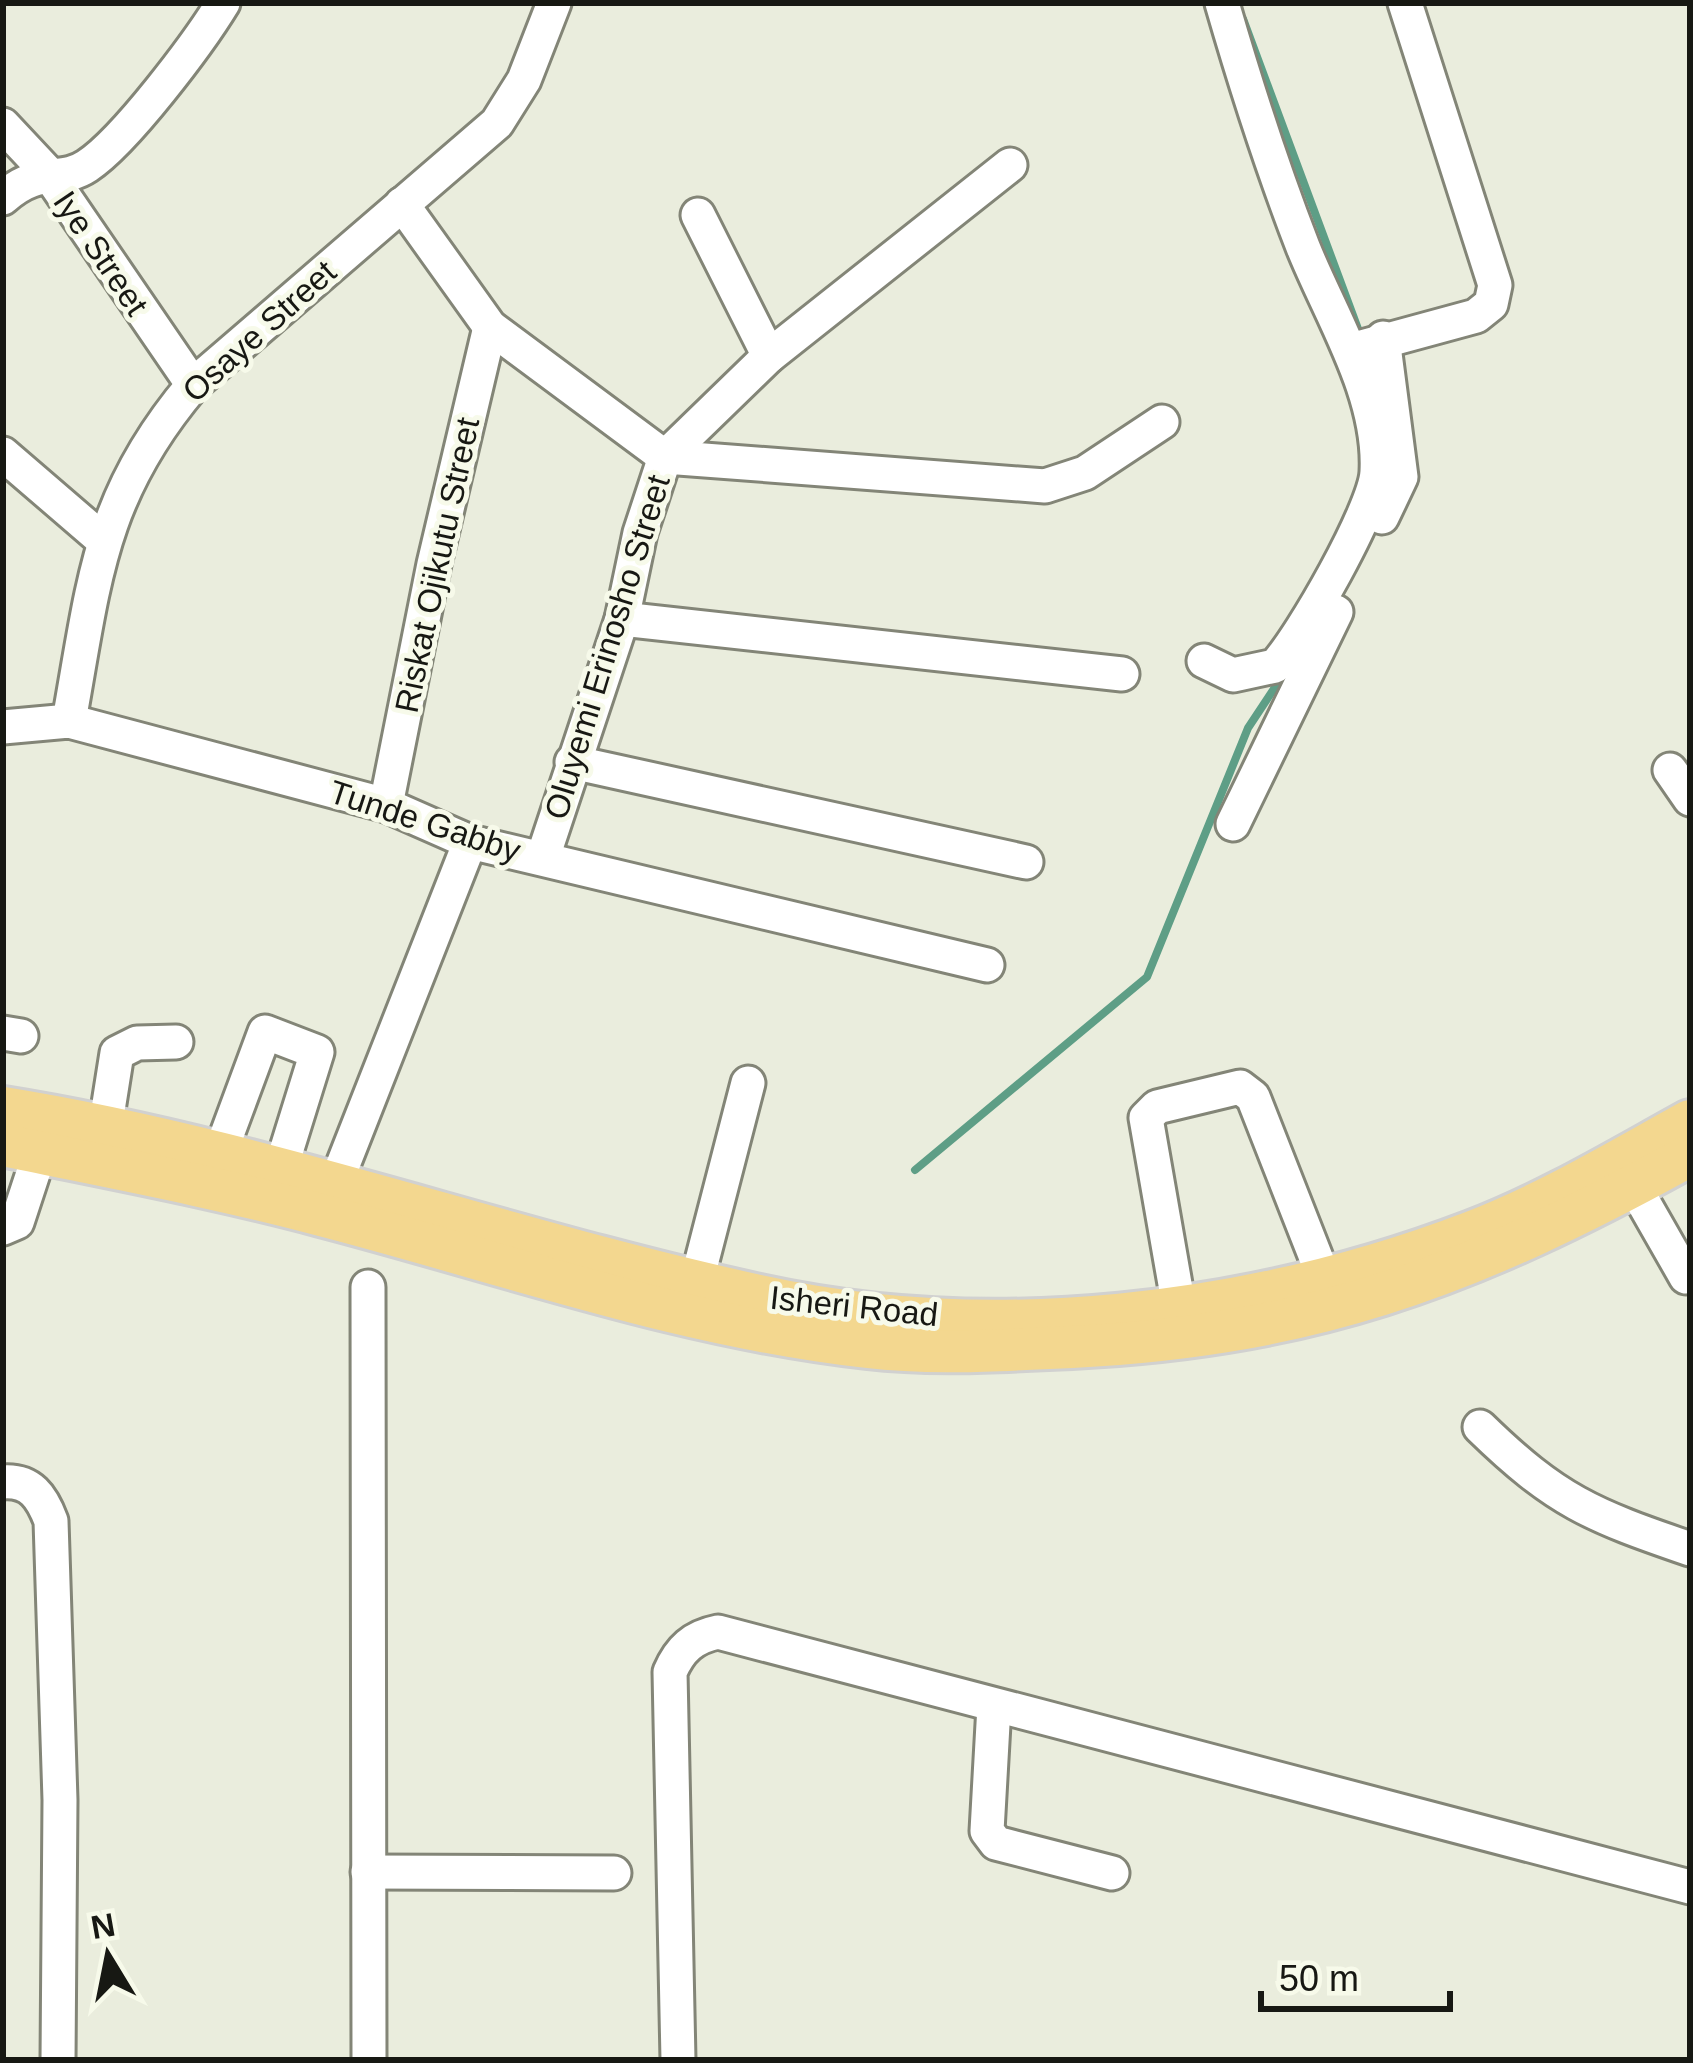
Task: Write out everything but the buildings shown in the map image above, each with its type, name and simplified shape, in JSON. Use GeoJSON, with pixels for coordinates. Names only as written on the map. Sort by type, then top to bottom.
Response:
{"type":"FeatureCollection","features":[{"type":"Feature","properties":{"kind":"main road","name":"Isheri Road"},"geometry":{"type":"LineString","coordinates":[[3,1108],[280,1171],[761,1297],[874,1313],[1077,1316],[1179,1307],[1324,1278],[1474,1231],[1550,1198],[1690,1121]]}},
{"type":"Feature","properties":{"kind":"main road","name":"Isheri Road"},"geometry":{"type":"LineString","coordinates":[[19,1165],[325,1215],[595,1294],[754,1329],[868,1348],[981,1351],[1152,1342],[1239,1332],[1327,1313],[1488,1259],[1690,1155]]}},
{"type":"Feature","properties":{"kind":"street"},"geometry":{"type":"LineString","coordinates":[[3,198],[22,181],[88,166],[193,51],[223,3]]}},
{"type":"Feature","properties":{"kind":"street","name":"Osaye Street"},"geometry":{"type":"LineString","coordinates":[[69,721],[104,542],[125,480],[153,432],[193,385],[497,123],[524,80],[554,3]]}},
{"type":"Feature","properties":{"kind":"street"},"geometry":{"type":"LineString","coordinates":[[1222,3],[1282,190],[1366,346],[1401,477],[1233,824]]}},
{"type":"Feature","properties":{"kind":"street"},"geometry":{"type":"LineString","coordinates":[[1366,346],[1476,316],[1491,304],[1496,285],[1405,3]]}},
{"type":"Feature","properties":{"kind":"street","name":"Iye Street"},"geometry":{"type":"LineString","coordinates":[[3,125],[48,173],[193,385]]}},
{"type":"Feature","properties":{"kind":"street","name":"Oluyemi Erinosho Street"},"geometry":{"type":"LineString","coordinates":[[543,857],[622,619],[665,457],[769,356],[1010,165]]}},
{"type":"Feature","properties":{"kind":"street"},"geometry":{"type":"LineString","coordinates":[[402,204],[490,326],[665,457],[1045,486],[1085,473],[1162,422]]}},
{"type":"Feature","properties":{"kind":"street"},"geometry":{"type":"LineString","coordinates":[[698,215],[769,356]]}},
{"type":"Feature","properties":{"kind":"street","name":"Riskat Ojikutu Street"},"geometry":{"type":"LineString","coordinates":[[386,805],[434,564],[490,326]]}},
{"type":"Feature","properties":{"kind":"street"},"geometry":{"type":"LineString","coordinates":[[1204,661],[1233,675],[1276,666],[1320,601],[1377,478],[1366,346]]}},
{"type":"Feature","properties":{"kind":"street"},"geometry":{"type":"LineString","coordinates":[[3,454],[104,542]]}},
{"type":"Feature","properties":{"kind":"street"},"geometry":{"type":"LineString","coordinates":[[622,619],[1122,674]]}},
{"type":"Feature","properties":{"kind":"street","name":"Tunde Gabby"},"geometry":{"type":"LineString","coordinates":[[4,726],[69,721],[386,805],[470,842],[987,965]]}},
{"type":"Feature","properties":{"kind":"street"},"geometry":{"type":"LineString","coordinates":[[572,762],[1026,862]]}},
{"type":"Feature","properties":{"kind":"street"},"geometry":{"type":"LineString","coordinates":[[1670,770],[1690,799]]}},
{"type":"Feature","properties":{"kind":"street"},"geometry":{"type":"LineString","coordinates":[[335,1185],[470,842]]}},
{"type":"Feature","properties":{"kind":"street"},"geometry":{"type":"LineString","coordinates":[[219,1156],[265,1032],[316,1052],[280,1171]]}},
{"type":"Feature","properties":{"kind":"street"},"geometry":{"type":"LineString","coordinates":[[105,1129],[117,1053],[137,1042],[176,1042]]}},
{"type":"Feature","properties":{"kind":"street"},"geometry":{"type":"LineString","coordinates":[[697,1280],[748,1083]]}},
{"type":"Feature","properties":{"kind":"street"},"geometry":{"type":"LineString","coordinates":[[1179,1307],[1146,1118],[1157,1107],[1240,1087],[1253,1097],[1324,1278]]}},
{"type":"Feature","properties":{"kind":"street"},"geometry":{"type":"LineString","coordinates":[[3,1228],[17,1222],[19,1165]]}},
{"type":"Feature","properties":{"kind":"street"},"geometry":{"type":"LineString","coordinates":[[1634,1186],[1686,1277]]}},
{"type":"Feature","properties":{"kind":"street"},"geometry":{"type":"LineString","coordinates":[[368,1287],[369,2060]]}},
{"type":"Feature","properties":{"kind":"street"},"geometry":{"type":"LineString","coordinates":[[1480,1427],[1533,1479],[1589,1514],[1690,1549]]}},
{"type":"Feature","properties":{"kind":"street"},"geometry":{"type":"LineString","coordinates":[[3,1482],[18,1481],[41,1496],[51,1521],[60,1801],[58,2060]]}},
{"type":"Feature","properties":{"kind":"street"},"geometry":{"type":"LineString","coordinates":[[678,2060],[670,1672],[680,1652],[702,1635],[718,1632],[1690,1887]]}},
{"type":"Feature","properties":{"kind":"street"},"geometry":{"type":"LineString","coordinates":[[994,1706],[987,1831],[996,1843],[1112,1874]]}},
{"type":"Feature","properties":{"kind":"street"},"geometry":{"type":"LineString","coordinates":[[368,1872],[614,1873]]}},
{"type":"Feature","properties":{"kind":"waterway"},"geometry":{"type":"LineString","coordinates":[[1243,19],[1361,337]]}},
{"type":"Feature","properties":{"kind":"waterway"},"geometry":{"type":"LineString","coordinates":[[915,1170],[1147,977],[1248,728],[1283,675]]}}]}
